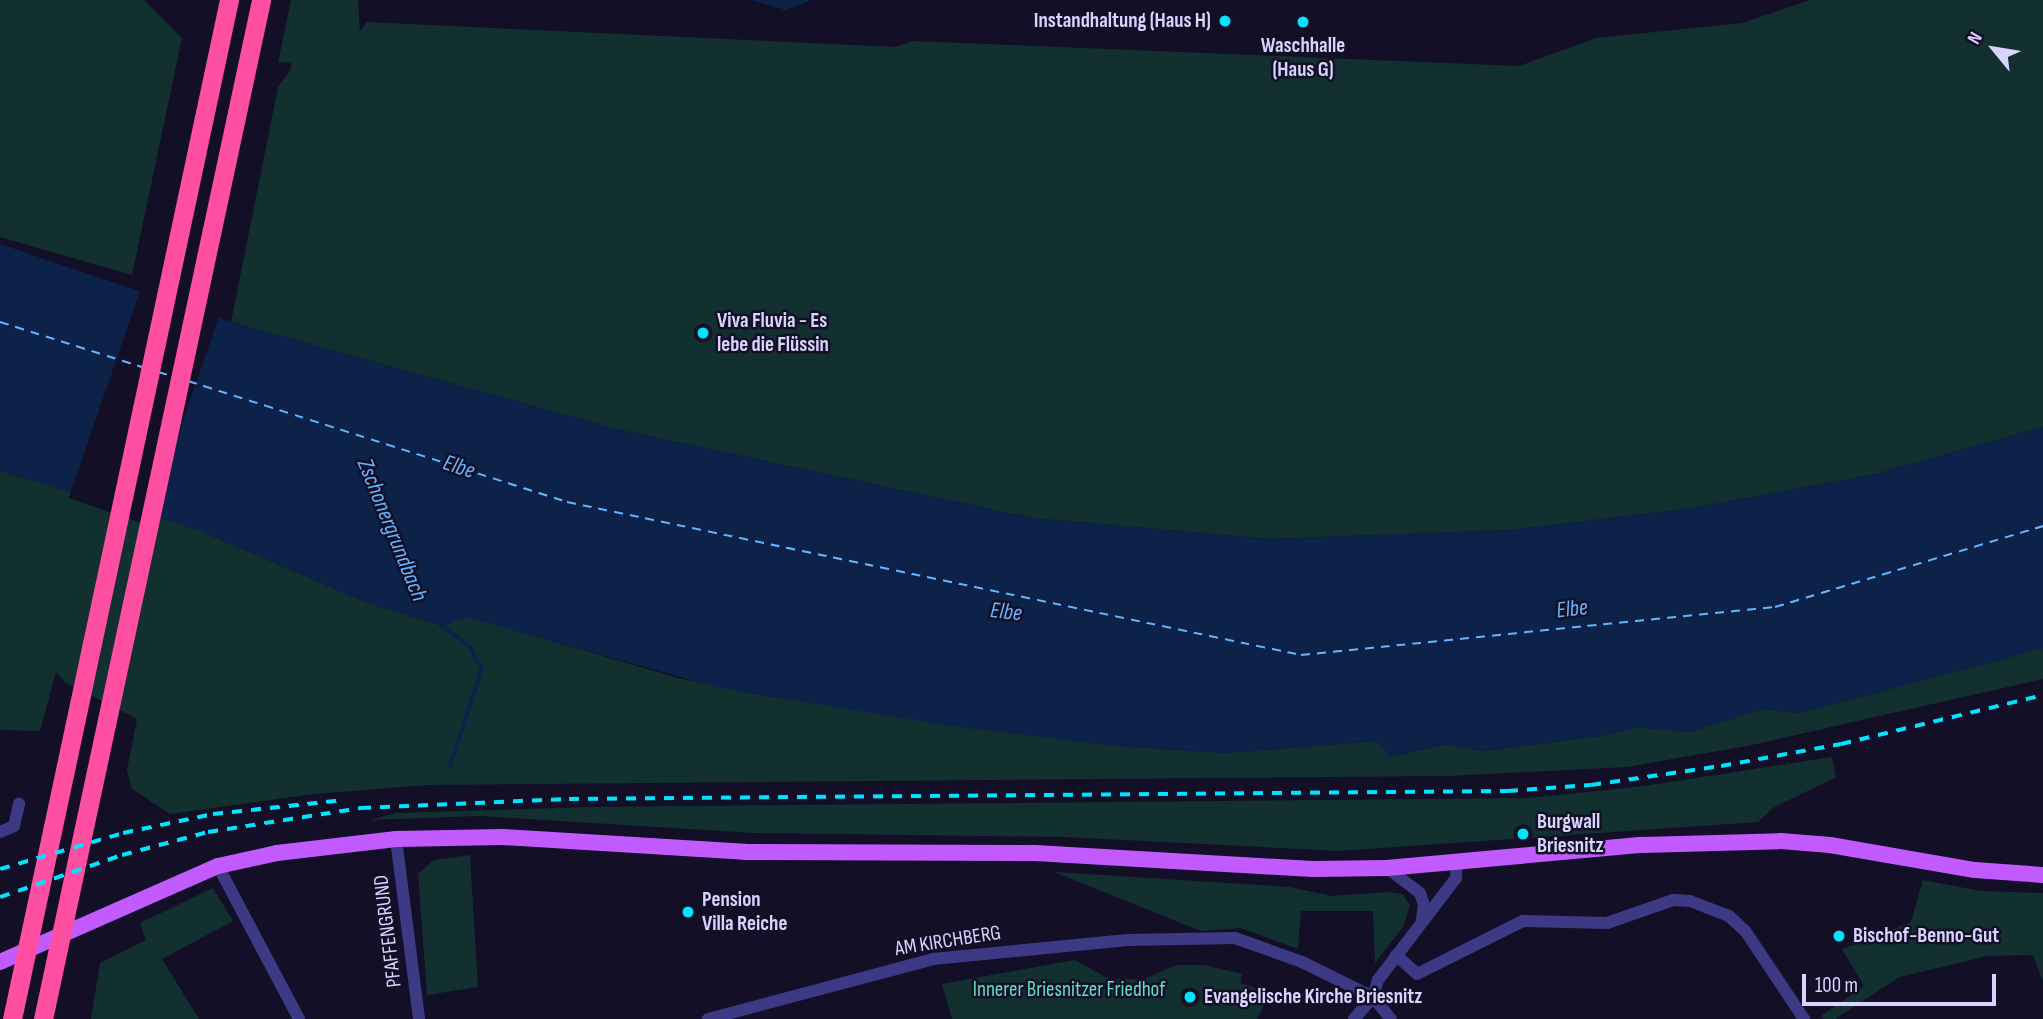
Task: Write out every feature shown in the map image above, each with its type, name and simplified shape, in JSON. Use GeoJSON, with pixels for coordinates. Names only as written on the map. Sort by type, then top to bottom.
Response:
{"type":"FeatureCollection","features":[{"type":"Feature","properties":{"kind":"highway"},"geometry":{"type":"LineString","coordinates":[[12,1019],[229,0]]}},
{"type":"Feature","properties":{"kind":"highway"},"geometry":{"type":"LineString","coordinates":[[43,1019],[261,0]]}},
{"type":"Feature","properties":{"kind":"main road"},"geometry":{"type":"LineString","coordinates":[[0,962],[218,866],[396,839],[503,837],[745,852],[979,851],[1274,868],[1387,868],[1642,845],[1781,841],[1830,845],[1975,870],[2043,875]]}},
{"type":"Feature","properties":{"kind":"street"},"geometry":{"type":"LineString","coordinates":[[0,832],[14,826],[19,804]]}},
{"type":"Feature","properties":{"kind":"street","name":"PFAFFENGRUND"},"geometry":{"type":"LineString","coordinates":[[396,839],[419,1019]]}},
{"type":"Feature","properties":{"kind":"street"},"geometry":{"type":"LineString","coordinates":[[1354,1019],[1373,997],[1378,980],[1396,955],[1456,878],[1457,861]]}},
{"type":"Feature","properties":{"kind":"street"},"geometry":{"type":"LineString","coordinates":[[218,866],[299,1019]]}},
{"type":"Feature","properties":{"kind":"street"},"geometry":{"type":"LineString","coordinates":[[1387,868],[1420,893],[1424,905],[1421,923]]}},
{"type":"Feature","properties":{"kind":"street"},"geometry":{"type":"LineString","coordinates":[[1396,955],[1417,974],[1524,920],[1607,923],[1674,900],[1690,901],[1729,916],[1746,932],[1804,1019]]}},
{"type":"Feature","properties":{"kind":"street","name":"AM KIRCHBERG"},"geometry":{"type":"LineString","coordinates":[[708,1019],[933,959],[1127,940],[1253,941],[1373,997]]}},
{"type":"Feature","properties":{"kind":"street"},"geometry":{"type":"LineString","coordinates":[[1373,997],[1391,1019]]}},
{"type":"Feature","properties":{"kind":"green space"},"geometry":{"type":"Polygon","coordinates":[[[0,0],[144,0],[182,38],[132,275],[0,237],[0,0]]]}},
{"type":"Feature","properties":{"kind":"green space"},"geometry":{"type":"Polygon","coordinates":[[[291,0],[358,0],[360,31],[367,22],[895,47],[913,41],[1519,66],[1596,38],[1742,23],[1810,0],[2043,0],[2043,427],[1876,474],[1693,508],[1511,530],[1269,539],[1032,518],[616,429],[231,322],[278,87],[291,69],[291,62],[278,63],[291,0]]]}},
{"type":"Feature","properties":{"kind":"green space"},"geometry":{"type":"Polygon","coordinates":[[[0,471],[196,529],[365,602],[443,626],[466,616],[678,678],[760,695],[1106,745],[1226,753],[1376,741],[1391,757],[1446,744],[1482,751],[1600,736],[1637,727],[1690,732],[1762,709],[1800,713],[2043,648],[2043,679],[1752,745],[1627,767],[1449,776],[427,785],[314,794],[170,814],[132,789],[127,770],[137,719],[65,682],[56,672],[40,731],[0,730],[0,471]]]}},
{"type":"Feature","properties":{"kind":"green space"},"geometry":{"type":"Polygon","coordinates":[[[1832,757],[1836,777],[1773,808],[1758,822],[1339,851],[1065,837],[754,833],[479,816],[370,820],[396,813],[590,807],[1530,798],[1644,786],[1832,757]]]}},
{"type":"Feature","properties":{"kind":"green space"},"geometry":{"type":"Polygon","coordinates":[[[470,855],[478,987],[427,995],[418,874],[434,860],[470,855]]]}},
{"type":"Feature","properties":{"kind":"green space"},"geometry":{"type":"Polygon","coordinates":[[[1054,872],[1290,887],[1331,896],[1389,892],[1403,894],[1410,906],[1403,927],[1375,963],[1373,911],[1301,911],[1298,949],[1241,928],[1201,931],[1054,872]]]}},
{"type":"Feature","properties":{"kind":"green space"},"geometry":{"type":"Polygon","coordinates":[[[1923,880],[1981,891],[2043,893],[2043,981],[2033,955],[1987,956],[1900,977],[1835,1019],[1824,1019],[1821,1016],[1864,986],[1842,949],[1911,922],[1923,880]]]}},
{"type":"Feature","properties":{"kind":"green space"},"geometry":{"type":"Polygon","coordinates":[[[213,888],[233,921],[162,959],[199,1019],[91,1019],[100,963],[146,940],[140,923],[213,888]]]}},
{"type":"Feature","properties":{"kind":"green space","name":"Innerer Briesnitzer Friedhof"},"geometry":{"type":"Polygon","coordinates":[[[1075,960],[1109,979],[1144,979],[1176,965],[1204,965],[1242,974],[1240,983],[1270,993],[1257,1019],[952,1019],[942,984],[1075,960]]]}},
{"type":"Feature","properties":{"kind":"water"},"geometry":{"type":"Polygon","coordinates":[[[752,0],[812,0],[785,10],[752,0]]]}},
{"type":"Feature","properties":{"kind":"water","name":"Elbe"},"geometry":{"type":"Polygon","coordinates":[[[0,244],[231,322],[616,429],[1032,518],[1269,539],[1511,530],[1693,508],[1876,474],[2043,427],[2043,648],[1800,713],[1762,709],[1690,732],[1637,727],[1600,736],[1482,751],[1445,744],[1390,757],[1376,741],[1226,753],[1106,745],[950,726],[716,687],[466,617],[443,626],[365,602],[196,529],[0,471],[0,244]]]}},
{"type":"Feature","properties":{"kind":"pier"},"geometry":{"type":"Polygon","coordinates":[[[141,288],[219,315],[147,525],[69,498],[141,288]]]}},
{"type":"Feature","properties":{"kind":"waterway","name":"Zschonergrundbach"},"geometry":{"type":"LineString","coordinates":[[441,625],[470,647],[482,670],[451,765]]}},
{"type":"Feature","properties":{"kind":"ferry route"},"geometry":{"type":"LineString","coordinates":[[0,322],[142,367]]}},
{"type":"Feature","properties":{"kind":"ferry route"},"geometry":{"type":"LineString","coordinates":[[158,372],[172,376]]}},
{"type":"Feature","properties":{"kind":"ferry route"},"geometry":{"type":"LineString","coordinates":[[188,381],[567,502],[1301,655],[1775,607],[2043,526]]}},
{"type":"Feature","properties":{"kind":"railway"},"geometry":{"type":"LineString","coordinates":[[0,897],[122,855],[208,832],[361,808],[569,799],[1508,791],[1591,785],[1721,766],[1841,744],[2043,695]]}},
{"type":"Feature","properties":{"kind":"railway"},"geometry":{"type":"LineString","coordinates":[[0,869],[123,833],[213,814],[344,800]]}},
{"type":"Feature","properties":{"kind":"place","name":"Instandhaltung (Haus H)"},"geometry":{"type":"Point","coordinates":[1225,21]}},
{"type":"Feature","properties":{"kind":"place","name":"Waschhalle (Haus G)"},"geometry":{"type":"Point","coordinates":[1303,22]}},
{"type":"Feature","properties":{"kind":"place","name":"Viva Fluvia - Es lebe die Flüssin"},"geometry":{"type":"Point","coordinates":[703,333]}},
{"type":"Feature","properties":{"kind":"place","name":"Burgwall Briesnitz"},"geometry":{"type":"Point","coordinates":[1523,834]}},
{"type":"Feature","properties":{"kind":"place","name":"Pension Villa Reiche"},"geometry":{"type":"Point","coordinates":[688,912]}},
{"type":"Feature","properties":{"kind":"place","name":"Bischof-Benno-Gut"},"geometry":{"type":"Point","coordinates":[1839,936]}},
{"type":"Feature","properties":{"kind":"place","name":"Evangelische Kirche Briesnitz"},"geometry":{"type":"Point","coordinates":[1190,997]}}]}
